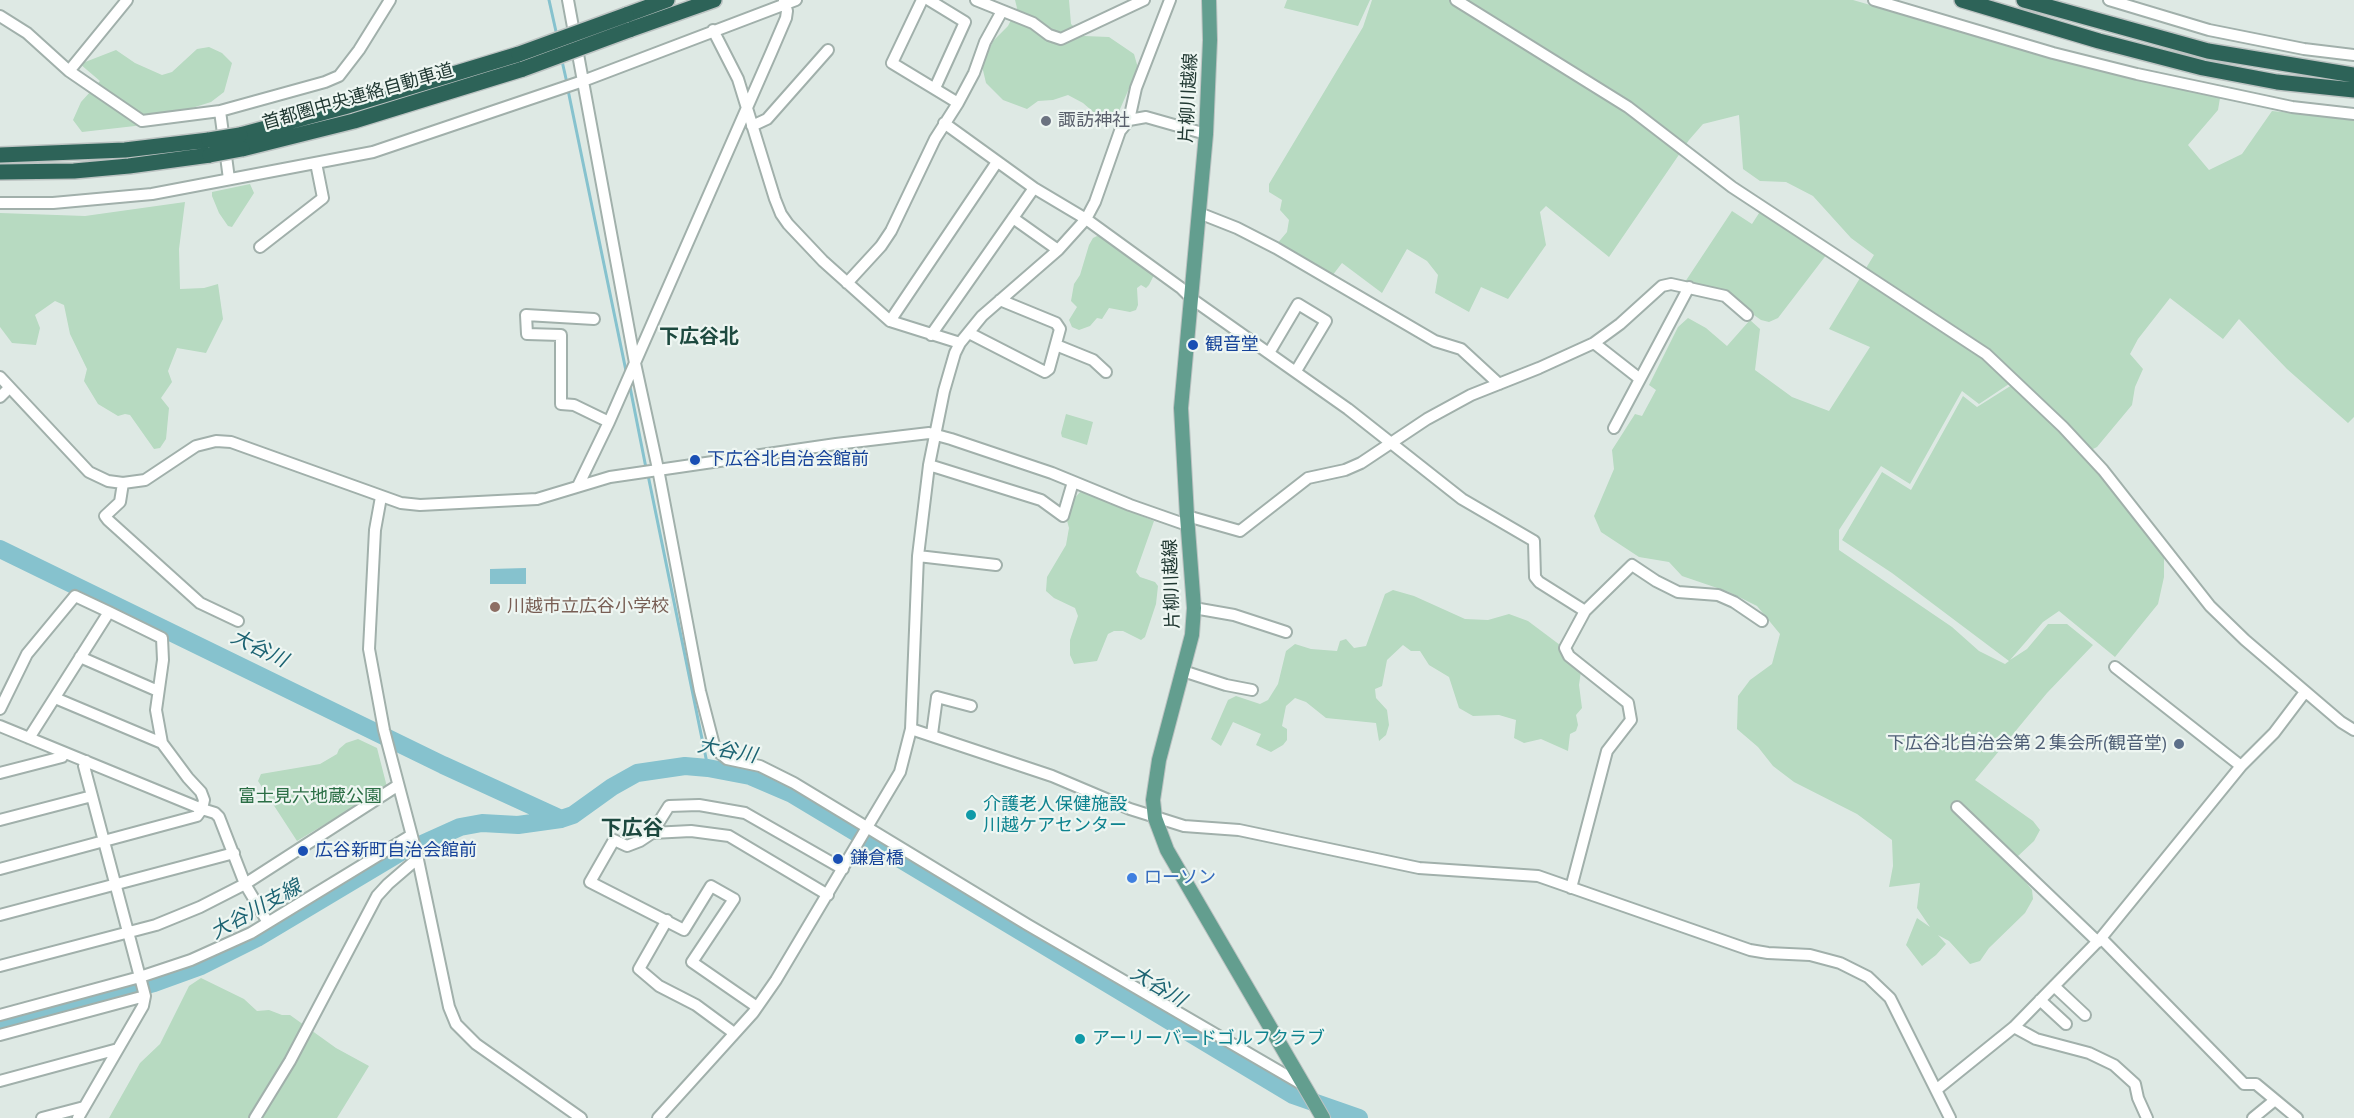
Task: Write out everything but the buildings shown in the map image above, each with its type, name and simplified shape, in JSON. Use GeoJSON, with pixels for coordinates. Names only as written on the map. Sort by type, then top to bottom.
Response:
{"type":"FeatureCollection","features":[{"type":"Feature","properties":{"kind":"highway","name":"首都圏中央連絡自動車道"},"geometry":{"type":"LineString","coordinates":[[0,172],[74,171],[129,166],[210,147],[354,121],[523,69],[628,22],[667,0]]}},
{"type":"Feature","properties":{"kind":"highway","name":"首都圏中央連絡自動車道"},"geometry":{"type":"LineString","coordinates":[[241,142],[344,107],[519,54],[714,0]]}},
{"type":"Feature","properties":{"kind":"highway"},"geometry":{"type":"LineString","coordinates":[[1962,0],[2099,41],[2203,68],[2277,82],[2354,90]]}},
{"type":"Feature","properties":{"kind":"highway"},"geometry":{"type":"LineString","coordinates":[[2024,0],[2208,51],[2279,65],[2354,75]]}},
{"type":"Feature","properties":{"kind":"highway","name":"首都圏中央連絡自動車道"},"geometry":{"type":"LineString","coordinates":[[0,155],[210,147]]}},
{"type":"Feature","properties":{"kind":"main road","name":"片柳川越線"},"geometry":{"type":"LineString","coordinates":[[1209,0],[1210,40],[1206,134],[1181,415],[1194,608],[1192,635],[1154,779],[1153,800],[1155,818],[1179,873],[1323,1118]]}},
{"type":"Feature","properties":{"kind":"street"},"geometry":{"type":"LineString","coordinates":[[69,71],[127,0]]}},
{"type":"Feature","properties":{"kind":"street"},"geometry":{"type":"LineString","coordinates":[[0,16],[27,33],[69,71],[142,120],[220,111],[325,82],[339,76],[359,50],[390,0]]}},
{"type":"Feature","properties":{"kind":"street"},"geometry":{"type":"LineString","coordinates":[[568,0],[635,363],[658,469],[700,691],[715,748],[727,759],[760,766],[794,783],[1028,925],[1305,1088]]}},
{"type":"Feature","properties":{"kind":"street"},"geometry":{"type":"LineString","coordinates":[[922,0],[892,63],[958,103]]}},
{"type":"Feature","properties":{"kind":"street"},"geometry":{"type":"LineString","coordinates":[[929,0],[965,22],[935,88]]}},
{"type":"Feature","properties":{"kind":"street"},"geometry":{"type":"LineString","coordinates":[[976,0],[1033,23],[1049,35],[1061,39],[1144,0]]}},
{"type":"Feature","properties":{"kind":"street"},"geometry":{"type":"LineString","coordinates":[[658,1118],[757,1007],[828,895],[900,772],[911,729],[918,556],[929,465],[944,391],[960,344],[1000,300],[1059,250],[1086,219],[1095,202],[1120,131],[1130,120],[1136,88],[1170,0]]}},
{"type":"Feature","properties":{"kind":"street"},"geometry":{"type":"LineString","coordinates":[[1456,0],[1628,107],[1732,187],[1986,354],[2103,470],[2210,606],[2244,640],[2354,730]]}},
{"type":"Feature","properties":{"kind":"street"},"geometry":{"type":"LineString","coordinates":[[1874,0],[2053,53],[2137,74],[2292,107],[2354,114]]}},
{"type":"Feature","properties":{"kind":"street"},"geometry":{"type":"LineString","coordinates":[[2109,0],[2209,30],[2304,49],[2354,55]]}},
{"type":"Feature","properties":{"kind":"street"},"geometry":{"type":"LineString","coordinates":[[0,203],[53,203],[116,198],[187,188],[373,152],[583,81],[788,1],[786,18],[609,422],[578,486]]}},
{"type":"Feature","properties":{"kind":"street"},"geometry":{"type":"LineString","coordinates":[[847,283],[881,246],[891,231],[944,123],[974,73],[986,42],[1002,11]]}},
{"type":"Feature","properties":{"kind":"street"},"geometry":{"type":"LineString","coordinates":[[713,30],[738,79],[781,214],[789,225],[847,283],[890,321],[960,344]]}},
{"type":"Feature","properties":{"kind":"street"},"geometry":{"type":"LineString","coordinates":[[752,126],[767,119],[828,50]]}},
{"type":"Feature","properties":{"kind":"street"},"geometry":{"type":"LineString","coordinates":[[220,111],[229,179]]}},
{"type":"Feature","properties":{"kind":"street"},"geometry":{"type":"LineString","coordinates":[[1130,120],[1146,117],[1206,134]]}},
{"type":"Feature","properties":{"kind":"street"},"geometry":{"type":"LineString","coordinates":[[944,123],[1034,188],[1086,219],[1181,288],[1192,299],[1296,371],[1462,499],[1534,541],[1535,577],[1539,582],[1585,611]]}},
{"type":"Feature","properties":{"kind":"street"},"geometry":{"type":"LineString","coordinates":[[890,321],[997,162]]}},
{"type":"Feature","properties":{"kind":"street"},"geometry":{"type":"LineString","coordinates":[[260,248],[323,198],[316,163]]}},
{"type":"Feature","properties":{"kind":"street"},"geometry":{"type":"LineString","coordinates":[[931,335],[1034,188]]}},
{"type":"Feature","properties":{"kind":"street"},"geometry":{"type":"LineString","coordinates":[[1199,213],[1237,228],[1276,248],[1435,340],[1461,350],[1499,384]]}},
{"type":"Feature","properties":{"kind":"street"},"geometry":{"type":"LineString","coordinates":[[1013,218],[1059,250]]}},
{"type":"Feature","properties":{"kind":"street"},"geometry":{"type":"LineString","coordinates":[[0,377],[89,472],[108,481],[123,483],[144,480],[196,446],[216,441],[231,442],[401,503],[420,505],[513,501],[545,498],[592,481],[658,469],[896,436],[936,434],[1073,482],[1130,505],[1240,531],[1308,478],[1345,470],[1361,463],[1427,419],[1471,395],[1594,343],[1620,324],[1662,286],[1671,284],[1725,296],[1748,315]]}},
{"type":"Feature","properties":{"kind":"street"},"geometry":{"type":"LineString","coordinates":[[1614,428],[1689,287]]}},
{"type":"Feature","properties":{"kind":"street"},"geometry":{"type":"LineString","coordinates":[[969,333],[1045,372],[1049,369],[1060,329],[1056,323],[1000,300]]}},
{"type":"Feature","properties":{"kind":"street"},"geometry":{"type":"LineString","coordinates":[[1269,353],[1298,304],[1326,321],[1296,371]]}},
{"type":"Feature","properties":{"kind":"street"},"geometry":{"type":"LineString","coordinates":[[594,319],[526,315],[526,334],[561,335],[561,404],[574,405],[609,422]]}},
{"type":"Feature","properties":{"kind":"street"},"geometry":{"type":"LineString","coordinates":[[1594,343],[1640,379]]}},
{"type":"Feature","properties":{"kind":"street"},"geometry":{"type":"LineString","coordinates":[[1056,345],[1090,358],[1106,372]]}},
{"type":"Feature","properties":{"kind":"street"},"geometry":{"type":"LineString","coordinates":[[0,397],[9,388]]}},
{"type":"Feature","properties":{"kind":"street"},"geometry":{"type":"LineString","coordinates":[[929,465],[1041,500],[1063,516],[1073,482]]}},
{"type":"Feature","properties":{"kind":"street"},"geometry":{"type":"LineString","coordinates":[[123,483],[120,502],[105,516],[108,520],[200,603],[238,621]]}},
{"type":"Feature","properties":{"kind":"street"},"geometry":{"type":"LineString","coordinates":[[381,497],[375,530],[369,649],[388,748],[417,857],[449,1007],[456,1024],[476,1044],[581,1118]]}},
{"type":"Feature","properties":{"kind":"street"},"geometry":{"type":"LineString","coordinates":[[918,556],[996,565]]}},
{"type":"Feature","properties":{"kind":"street"},"geometry":{"type":"LineString","coordinates":[[1571,888],[1607,751],[1631,720],[1628,703],[1569,656],[1565,648],[1585,611],[1632,565],[1678,592],[1718,595],[1734,602],[1762,621]]}},
{"type":"Feature","properties":{"kind":"street"},"geometry":{"type":"LineString","coordinates":[[0,709],[27,654],[75,596],[162,638],[164,660],[156,710],[162,743],[201,792],[204,800],[202,810],[197,816],[0,868]]}},
{"type":"Feature","properties":{"kind":"street"},"geometry":{"type":"LineString","coordinates":[[1194,608],[1234,615],[1286,632]]}},
{"type":"Feature","properties":{"kind":"street"},"geometry":{"type":"LineString","coordinates":[[29,738],[109,612]]}},
{"type":"Feature","properties":{"kind":"street"},"geometry":{"type":"LineString","coordinates":[[80,657],[158,691]]}},
{"type":"Feature","properties":{"kind":"street"},"geometry":{"type":"LineString","coordinates":[[2115,667],[2241,765]]}},
{"type":"Feature","properties":{"kind":"street"},"geometry":{"type":"LineString","coordinates":[[1183,671],[1226,685],[1252,690]]}},
{"type":"Feature","properties":{"kind":"street"},"geometry":{"type":"LineString","coordinates":[[1936,1090],[2014,1027],[2099,940],[2241,765],[2274,733],[2305,692]]}},
{"type":"Feature","properties":{"kind":"street"},"geometry":{"type":"LineString","coordinates":[[932,734],[937,697],[971,706]]}},
{"type":"Feature","properties":{"kind":"street"},"geometry":{"type":"LineString","coordinates":[[55,698],[162,743]]}},
{"type":"Feature","properties":{"kind":"street"},"geometry":{"type":"LineString","coordinates":[[0,726],[202,810],[215,813],[219,817],[234,853],[244,884],[267,921]]}},
{"type":"Feature","properties":{"kind":"street"},"geometry":{"type":"LineString","coordinates":[[911,729],[932,734],[1053,776],[1130,809],[1184,826],[1239,830],[1419,868],[1538,876],[1750,950],[1821,957],[1840,963],[1868,976],[1890,998],[1950,1118]]}},
{"type":"Feature","properties":{"kind":"street"},"geometry":{"type":"LineString","coordinates":[[0,773],[62,757],[64,753]]}},
{"type":"Feature","properties":{"kind":"street"},"geometry":{"type":"LineString","coordinates":[[78,1118],[143,1006],[142,987],[84,766],[86,761]]}},
{"type":"Feature","properties":{"kind":"street"},"geometry":{"type":"LineString","coordinates":[[0,966],[156,925],[189,912],[244,884],[398,786]]}},
{"type":"Feature","properties":{"kind":"street"},"geometry":{"type":"LineString","coordinates":[[0,820],[92,796]]}},
{"type":"Feature","properties":{"kind":"street"},"geometry":{"type":"LineString","coordinates":[[757,1007],[692,962],[734,899],[711,886],[684,930],[590,882],[614,840],[627,846],[640,841],[652,833],[669,806],[699,805],[745,813],[843,869]]}},
{"type":"Feature","properties":{"kind":"street"},"geometry":{"type":"LineString","coordinates":[[1957,807],[2099,940],[2244,1084],[2256,1084],[2297,1118]]}},
{"type":"Feature","properties":{"kind":"street"},"geometry":{"type":"LineString","coordinates":[[652,833],[691,831],[729,836],[828,895]]}},
{"type":"Feature","properties":{"kind":"street"},"geometry":{"type":"LineString","coordinates":[[0,1035],[142,987],[191,960],[252,933],[267,921],[411,839]]}},
{"type":"Feature","properties":{"kind":"street"},"geometry":{"type":"LineString","coordinates":[[0,915],[234,853]]}},
{"type":"Feature","properties":{"kind":"street"},"geometry":{"type":"LineString","coordinates":[[255,1118],[290,1061],[377,896],[417,857]]}},
{"type":"Feature","properties":{"kind":"street"},"geometry":{"type":"LineString","coordinates":[[666,920],[639,969],[659,986],[696,1005],[734,1033]]}},
{"type":"Feature","properties":{"kind":"street"},"geometry":{"type":"LineString","coordinates":[[2054,986],[2085,1015]]}},
{"type":"Feature","properties":{"kind":"street"},"geometry":{"type":"LineString","coordinates":[[0,1015],[142,987]]}},
{"type":"Feature","properties":{"kind":"street"},"geometry":{"type":"LineString","coordinates":[[2040,1000],[2066,1024]]}},
{"type":"Feature","properties":{"kind":"street"},"geometry":{"type":"LineString","coordinates":[[2014,1027],[2036,1039],[2089,1053],[2114,1065],[2135,1084],[2138,1098],[2147,1118]]}},
{"type":"Feature","properties":{"kind":"street"},"geometry":{"type":"LineString","coordinates":[[0,1081],[118,1049]]}},
{"type":"Feature","properties":{"kind":"street"},"geometry":{"type":"LineString","coordinates":[[2253,1118],[2275,1100]]}},
{"type":"Feature","properties":{"kind":"street"},"geometry":{"type":"LineString","coordinates":[[42,1118],[84,1107]]}},
{"type":"Feature","properties":{"kind":"green space"},"geometry":{"type":"Polygon","coordinates":[[[1015,0],[1069,0],[1071,24],[1084,36],[1109,37],[1134,54],[1138,68],[1117,116],[1108,119],[1098,116],[1083,103],[1068,95],[1053,100],[1038,101],[1027,109],[1003,100],[986,83],[982,66],[993,41],[1008,26],[1017,8],[1015,0]]]}},
{"type":"Feature","properties":{"kind":"green space"},"geometry":{"type":"Polygon","coordinates":[[[1287,0],[1370,0],[1358,26],[1284,8],[1287,0]]]}},
{"type":"Feature","properties":{"kind":"green space"},"geometry":{"type":"Polygon","coordinates":[[[1372,0],[1853,0],[2077,65],[2220,98],[2218,110],[2188,145],[2209,170],[2242,154],[2272,111],[2354,119],[2354,417],[2348,423],[2287,369],[2239,319],[2223,339],[2170,298],[2138,339],[2130,354],[2143,369],[2135,387],[2132,405],[2097,447],[2091,450],[2085,445],[2018,378],[1979,404],[1962,391],[1910,484],[1881,466],[1839,530],[1839,550],[1952,627],[1979,651],[2005,664],[2009,661],[1892,573],[1842,540],[1882,472],[1911,490],[1963,396],[1977,407],[2012,385],[2064,434],[2093,466],[2164,557],[2164,577],[2158,604],[2115,657],[2059,611],[2043,622],[2010,660],[2027,649],[2048,624],[2067,624],[2093,645],[2047,693],[1975,780],[2033,821],[2040,830],[2034,841],[2017,857],[2017,871],[2032,890],[2033,899],[2025,913],[1989,948],[1980,961],[1970,964],[1949,941],[1938,935],[1946,944],[1922,966],[1906,945],[1917,918],[1930,927],[1917,908],[1920,883],[1889,887],[1893,866],[1892,840],[1857,814],[1794,782],[1773,766],[1758,747],[1737,729],[1738,696],[1750,680],[1772,664],[1780,634],[1757,606],[1729,592],[1682,576],[1669,562],[1639,557],[1601,532],[1594,516],[1614,469],[1612,450],[1635,414],[1642,416],[1656,390],[1649,385],[1678,327],[1688,318],[1706,328],[1727,346],[1750,320],[1760,329],[1755,370],[1792,397],[1829,411],[1870,347],[1829,329],[1874,255],[1851,238],[1813,196],[1786,182],[1760,181],[1743,169],[1739,115],[1703,124],[1689,140],[1609,257],[1546,206],[1540,212],[1546,245],[1508,299],[1481,287],[1469,312],[1435,293],[1438,275],[1427,261],[1407,249],[1382,293],[1342,263],[1332,276],[1276,245],[1287,232],[1289,220],[1280,210],[1282,200],[1269,192],[1269,184],[1363,27],[1372,0]]]}},
{"type":"Feature","properties":{"kind":"green space"},"geometry":{"type":"Polygon","coordinates":[[[209,47],[222,53],[232,63],[224,92],[211,102],[135,126],[82,132],[73,120],[81,102],[100,81],[80,64],[116,50],[135,63],[162,75],[172,72],[197,49],[209,47]]]}},
{"type":"Feature","properties":{"kind":"green space"},"geometry":{"type":"Polygon","coordinates":[[[250,184],[254,193],[232,227],[228,226],[219,213],[212,192],[250,184]]]}},
{"type":"Feature","properties":{"kind":"green space"},"geometry":{"type":"Polygon","coordinates":[[[185,202],[179,249],[180,289],[204,288],[218,284],[223,319],[206,353],[177,348],[168,371],[172,382],[161,398],[169,408],[166,439],[160,448],[154,449],[130,415],[118,416],[98,404],[84,381],[87,369],[70,334],[64,305],[55,301],[35,315],[40,328],[36,345],[12,343],[0,327],[0,213],[85,216],[185,202]]]}},
{"type":"Feature","properties":{"kind":"green space"},"geometry":{"type":"Polygon","coordinates":[[[1761,210],[1827,254],[1778,318],[1769,322],[1685,282],[1732,211],[1752,224],[1761,210]]]}},
{"type":"Feature","properties":{"kind":"green space"},"geometry":{"type":"Polygon","coordinates":[[[1097,236],[1106,238],[1155,273],[1146,288],[1141,285],[1137,288],[1136,310],[1130,312],[1109,308],[1102,319],[1097,318],[1090,326],[1079,330],[1072,327],[1069,320],[1077,307],[1071,301],[1074,284],[1080,275],[1089,245],[1097,236]]]}},
{"type":"Feature","properties":{"kind":"green space"},"geometry":{"type":"Polygon","coordinates":[[[1066,414],[1093,422],[1087,445],[1062,437],[1066,414]]]}},
{"type":"Feature","properties":{"kind":"green space"},"geometry":{"type":"Polygon","coordinates":[[[1081,491],[1154,521],[1136,572],[1140,577],[1155,582],[1158,586],[1156,604],[1145,637],[1141,640],[1123,631],[1114,631],[1108,634],[1097,661],[1074,664],[1070,655],[1070,640],[1078,616],[1075,608],[1054,598],[1046,591],[1047,577],[1066,545],[1069,528],[1066,517],[1072,501],[1081,491]]]}},
{"type":"Feature","properties":{"kind":"green space"},"geometry":{"type":"Polygon","coordinates":[[[1393,590],[1414,596],[1465,619],[1488,620],[1509,614],[1528,621],[1560,645],[1568,660],[1581,671],[1579,685],[1582,708],[1576,715],[1578,725],[1576,731],[1570,734],[1568,751],[1541,739],[1524,743],[1514,738],[1516,720],[1499,715],[1473,716],[1459,708],[1449,677],[1429,665],[1420,651],[1411,651],[1403,645],[1387,660],[1382,686],[1375,689],[1376,698],[1387,710],[1389,725],[1386,735],[1379,741],[1376,723],[1326,718],[1306,702],[1295,698],[1286,706],[1282,726],[1287,729],[1287,740],[1271,752],[1256,745],[1261,734],[1233,722],[1221,746],[1211,739],[1228,700],[1236,696],[1260,704],[1268,700],[1278,684],[1286,651],[1295,644],[1311,649],[1337,651],[1340,641],[1346,639],[1354,648],[1366,646],[1385,594],[1393,590]]]}},
{"type":"Feature","properties":{"kind":"green space","name":"富士見六地蔵公園"},"geometry":{"type":"Polygon","coordinates":[[[358,739],[377,748],[387,787],[297,841],[258,781],[261,774],[320,764],[337,754],[346,743],[358,739]]]}},
{"type":"Feature","properties":{"kind":"green space"},"geometry":{"type":"Polygon","coordinates":[[[201,978],[244,999],[257,1011],[269,1010],[282,1015],[290,1015],[336,1048],[369,1066],[337,1118],[109,1118],[140,1063],[160,1044],[189,986],[201,978]]]}},
{"type":"Feature","properties":{"kind":"water"},"geometry":{"type":"Polygon","coordinates":[[[526,568],[526,584],[490,584],[490,569],[526,568]]]}},
{"type":"Feature","properties":{"kind":"waterway"},"geometry":{"type":"LineString","coordinates":[[549,0],[557,36]]}},
{"type":"Feature","properties":{"kind":"waterway"},"geometry":{"type":"LineString","coordinates":[[562,61],[567,83]]}},
{"type":"Feature","properties":{"kind":"waterway"},"geometry":{"type":"LineString","coordinates":[[568,90],[626,371]]}},
{"type":"Feature","properties":{"kind":"waterway"},"geometry":{"type":"LineString","coordinates":[[630,387],[646,468]]}},
{"type":"Feature","properties":{"kind":"waterway"},"geometry":{"type":"LineString","coordinates":[[648,475],[708,768]]}},
{"type":"Feature","properties":{"kind":"waterway","name":"大谷川"},"geometry":{"type":"LineString","coordinates":[[0,549],[443,765],[561,819]]}},
{"type":"Feature","properties":{"kind":"waterway","name":"大谷川"},"geometry":{"type":"LineString","coordinates":[[0,1024],[154,983],[201,966],[257,938],[406,849],[460,827],[482,823],[518,825],[561,819],[573,815],[612,787],[637,773],[685,766],[750,776],[792,794],[1293,1095],[1359,1118]]}},
{"type":"Feature","properties":{"kind":"place","name":"諏訪神社"},"geometry":{"type":"Point","coordinates":[1046,121]}},
{"type":"Feature","properties":{"kind":"place","name":"観音堂"},"geometry":{"type":"Point","coordinates":[1193,345]}},
{"type":"Feature","properties":{"kind":"place","name":"下広谷北自治会館前"},"geometry":{"type":"Point","coordinates":[695,460]}},
{"type":"Feature","properties":{"kind":"place","name":"川越市立広谷小学校"},"geometry":{"type":"Point","coordinates":[495,607]}},
{"type":"Feature","properties":{"kind":"place","name":"下広谷北自治会第２集会所(観音堂)"},"geometry":{"type":"Point","coordinates":[2179,744]}},
{"type":"Feature","properties":{"kind":"place","name":"介護老人保健施設 川越ケアセンター"},"geometry":{"type":"Point","coordinates":[971,815]}},
{"type":"Feature","properties":{"kind":"place","name":"広谷新町自治会館前"},"geometry":{"type":"Point","coordinates":[303,851]}},
{"type":"Feature","properties":{"kind":"place","name":"鎌倉橋"},"geometry":{"type":"Point","coordinates":[838,859]}},
{"type":"Feature","properties":{"kind":"place","name":"ローソン"},"geometry":{"type":"Point","coordinates":[1132,878]}},
{"type":"Feature","properties":{"kind":"place","name":"アーリーバードゴルフクラブ"},"geometry":{"type":"Point","coordinates":[1080,1039]}},
{"type":"Feature","properties":{"kind":"district","name":"下広谷北"},"geometry":{"type":"Point","coordinates":[699,337]}},
{"type":"Feature","properties":{"kind":"district","name":"下広谷"},"geometry":{"type":"Point","coordinates":[632,829]}},
{"type":"Feature","properties":{"kind":"water label","name":"大谷川支線"},"geometry":{"type":"Point","coordinates":[256,910]}}]}
